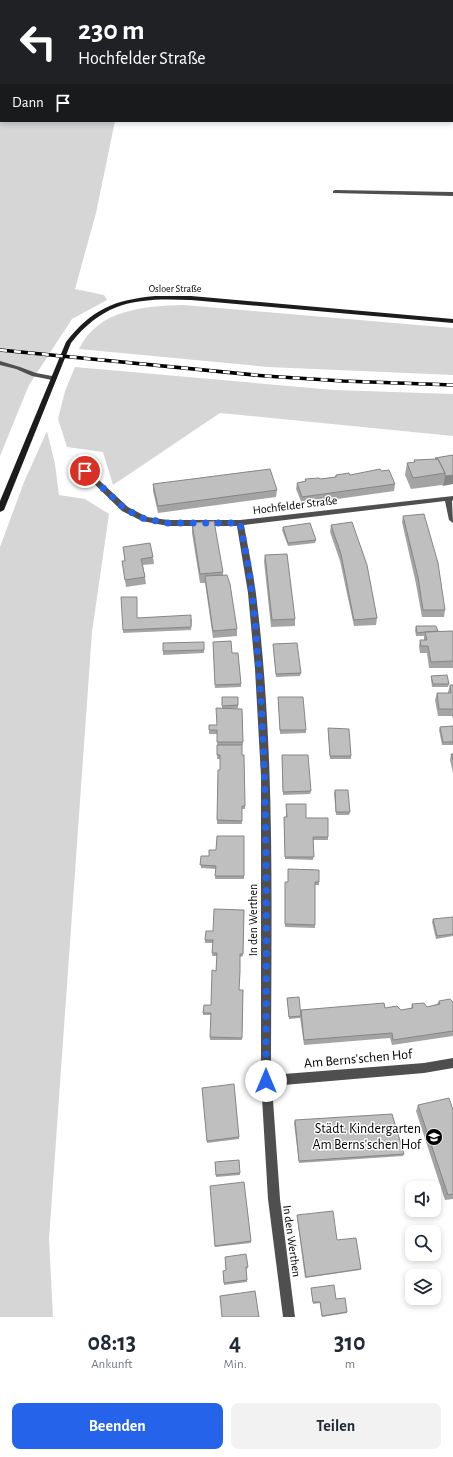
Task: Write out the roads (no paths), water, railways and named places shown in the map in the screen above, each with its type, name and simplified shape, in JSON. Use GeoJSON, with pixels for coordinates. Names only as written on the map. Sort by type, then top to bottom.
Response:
{"type":"FeatureCollection","features":[{"type":"Feature","properties":{"kind":"main road","name":"Osloer Straße"},"geometry":{"type":"LineString","coordinates":[[0,510],[52,378],[68,343],[80,326],[103,310],[134,300],[160,297],[191,298],[453,320]]}},
{"type":"Feature","properties":{"kind":"street"},"geometry":{"type":"LineString","coordinates":[[335,192],[453,194]]}},
{"type":"Feature","properties":{"kind":"street"},"geometry":{"type":"LineString","coordinates":[[0,363],[18,368],[34,375],[52,378]]}},
{"type":"Feature","properties":{"kind":"street","name":"Hochfelder Straße"},"geometry":{"type":"LineString","coordinates":[[85,471],[125,509],[145,519],[168,523],[240,523],[450,499]]}},
{"type":"Feature","properties":{"kind":"street"},"geometry":{"type":"LineString","coordinates":[[450,499],[453,520]]}},
{"type":"Feature","properties":{"kind":"street","name":"In den Werthen"},"geometry":{"type":"LineString","coordinates":[[240,523],[252,593],[259,669],[265,776],[266,1081],[274,1200],[289,1317]]}},
{"type":"Feature","properties":{"kind":"street","name":"Am Berns'schen Hof"},"geometry":{"type":"LineString","coordinates":[[266,1081],[424,1068],[453,1063]]}},
{"type":"Feature","properties":{"kind":"railway"},"geometry":{"type":"LineString","coordinates":[[0,350],[265,376],[343,381],[453,385]]}},
{"type":"Feature","properties":{"kind":"place","name":"Städt. Kindergarten Am Berns'schen Hof"},"geometry":{"type":"Point","coordinates":[434,1137]}}]}
